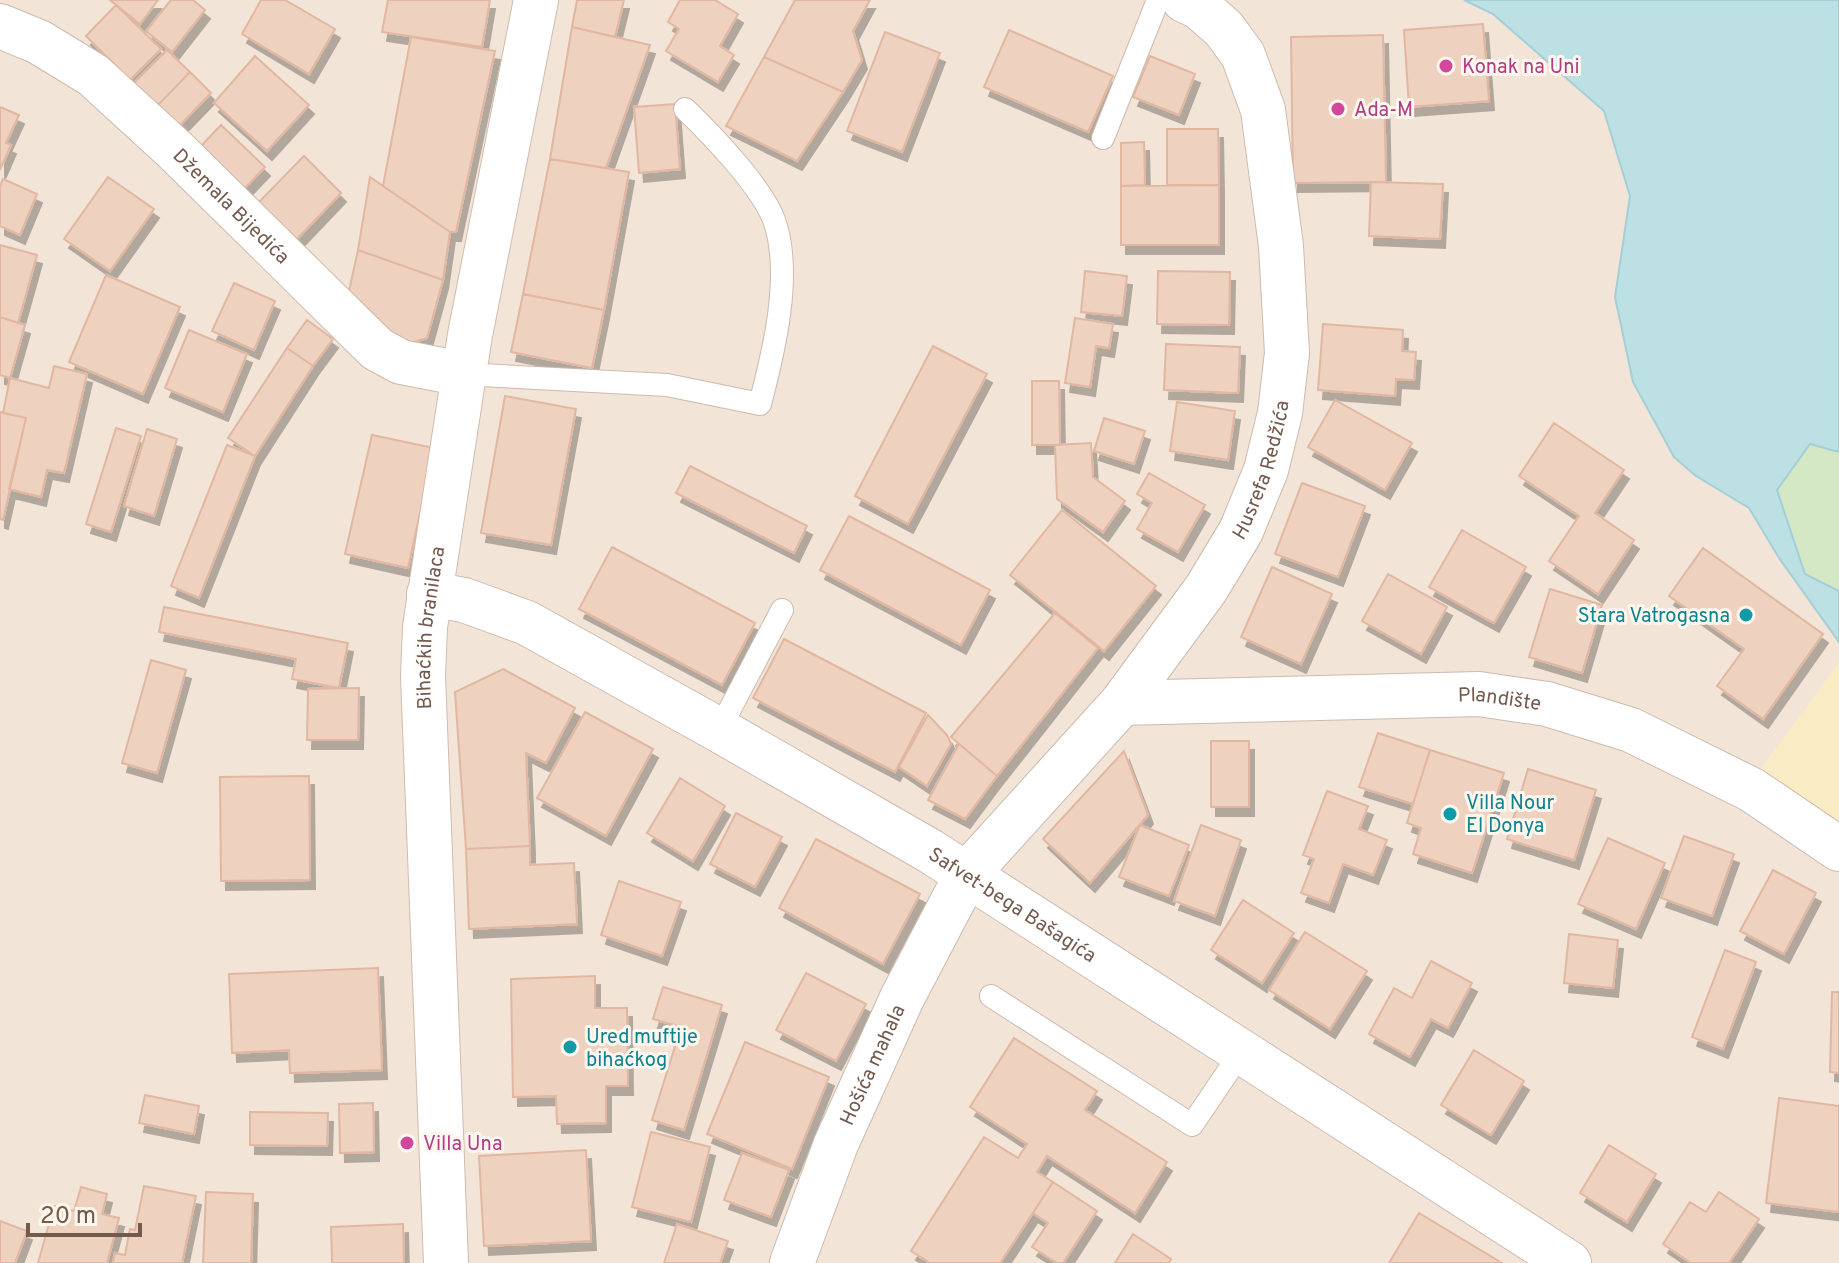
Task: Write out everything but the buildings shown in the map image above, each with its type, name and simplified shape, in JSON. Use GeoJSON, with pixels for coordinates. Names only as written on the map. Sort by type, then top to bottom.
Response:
{"type":"FeatureCollection","features":[{"type":"Feature","properties":{"kind":"street","name":"Bihaćkih branilaca"},"geometry":{"type":"LineString","coordinates":[[446,1263],[423,691],[425,627],[463,374],[536,0]]}},
{"type":"Feature","properties":{"kind":"street","name":"Husrefa Redžića"},"geometry":{"type":"LineString","coordinates":[[967,874],[1122,703],[1206,589],[1241,531],[1266,470],[1280,413],[1287,353],[1281,246],[1263,110],[1243,55],[1224,29],[1199,7],[1184,0]]}},
{"type":"Feature","properties":{"kind":"street","name":"Džemala Bijedića"},"geometry":{"type":"LineString","coordinates":[[0,26],[39,42],[93,75],[175,150],[377,349],[401,362],[463,374]]}},
{"type":"Feature","properties":{"kind":"street","name":"Safvet-bega Bašagića"},"geometry":{"type":"LineString","coordinates":[[429,594],[464,600],[527,623],[967,874],[1569,1263]]}},
{"type":"Feature","properties":{"kind":"street","name":"Plandište"},"geometry":{"type":"LineString","coordinates":[[1122,703],[1479,694],[1547,704],[1631,730],[1672,750],[1752,790],[1839,849]]}},
{"type":"Feature","properties":{"kind":"street","name":"Hošića mahala"},"geometry":{"type":"LineString","coordinates":[[792,1263],[836,1144],[902,998],[967,874]]}},
{"type":"Feature","properties":{"kind":"lane"},"geometry":{"type":"LineString","coordinates":[[1103,138],[1158,0]]}},
{"type":"Feature","properties":{"kind":"lane"},"geometry":{"type":"LineString","coordinates":[[463,374],[667,385],[760,404],[770,368],[779,311],[781,256],[774,221],[761,194],[685,109]]}},
{"type":"Feature","properties":{"kind":"lane"},"geometry":{"type":"LineString","coordinates":[[719,730],[782,610]]}},
{"type":"Feature","properties":{"kind":"lane"},"geometry":{"type":"LineString","coordinates":[[991,996],[1192,1125],[1242,1051]]}},
{"type":"Feature","properties":{"kind":"shaded area"},"geometry":{"type":"Polygon","coordinates":[[[0,0],[1464,0],[1493,14],[1604,111],[1630,196],[1615,297],[1696,476],[1749,508],[1779,559],[1839,642],[1839,1263],[0,1263],[0,0]]]}},
{"type":"Feature","properties":{"kind":"green space"},"geometry":{"type":"Polygon","coordinates":[[[1810,443],[1839,452],[1839,591],[1805,574],[1777,490],[1810,443]]]}},
{"type":"Feature","properties":{"kind":"sand"},"geometry":{"type":"Polygon","coordinates":[[[1839,662],[1839,849],[1757,774],[1839,662]]]}},
{"type":"Feature","properties":{"kind":"water"},"geometry":{"type":"Polygon","coordinates":[[[1464,0],[1839,0],[1839,452],[1810,444],[1777,490],[1805,574],[1839,591],[1839,642],[1779,558],[1749,508],[1696,476],[1674,457],[1633,382],[1615,297],[1630,196],[1604,111],[1493,14],[1464,0]]]}},
{"type":"Feature","properties":{"kind":"place","name":"Konak na Uni"},"geometry":{"type":"Point","coordinates":[1446,66]}},
{"type":"Feature","properties":{"kind":"place","name":"Ada-M"},"geometry":{"type":"Point","coordinates":[1338,109]}},
{"type":"Feature","properties":{"kind":"place","name":"Stara Vatrogasna"},"geometry":{"type":"Point","coordinates":[1746,615]}},
{"type":"Feature","properties":{"kind":"place","name":"Villa Nour El Donya"},"geometry":{"type":"Point","coordinates":[1450,814]}},
{"type":"Feature","properties":{"kind":"place","name":"Ured muftije bihaćkog"},"geometry":{"type":"Point","coordinates":[570,1047]}},
{"type":"Feature","properties":{"kind":"place","name":"Villa Una"},"geometry":{"type":"Point","coordinates":[407,1143]}}]}
